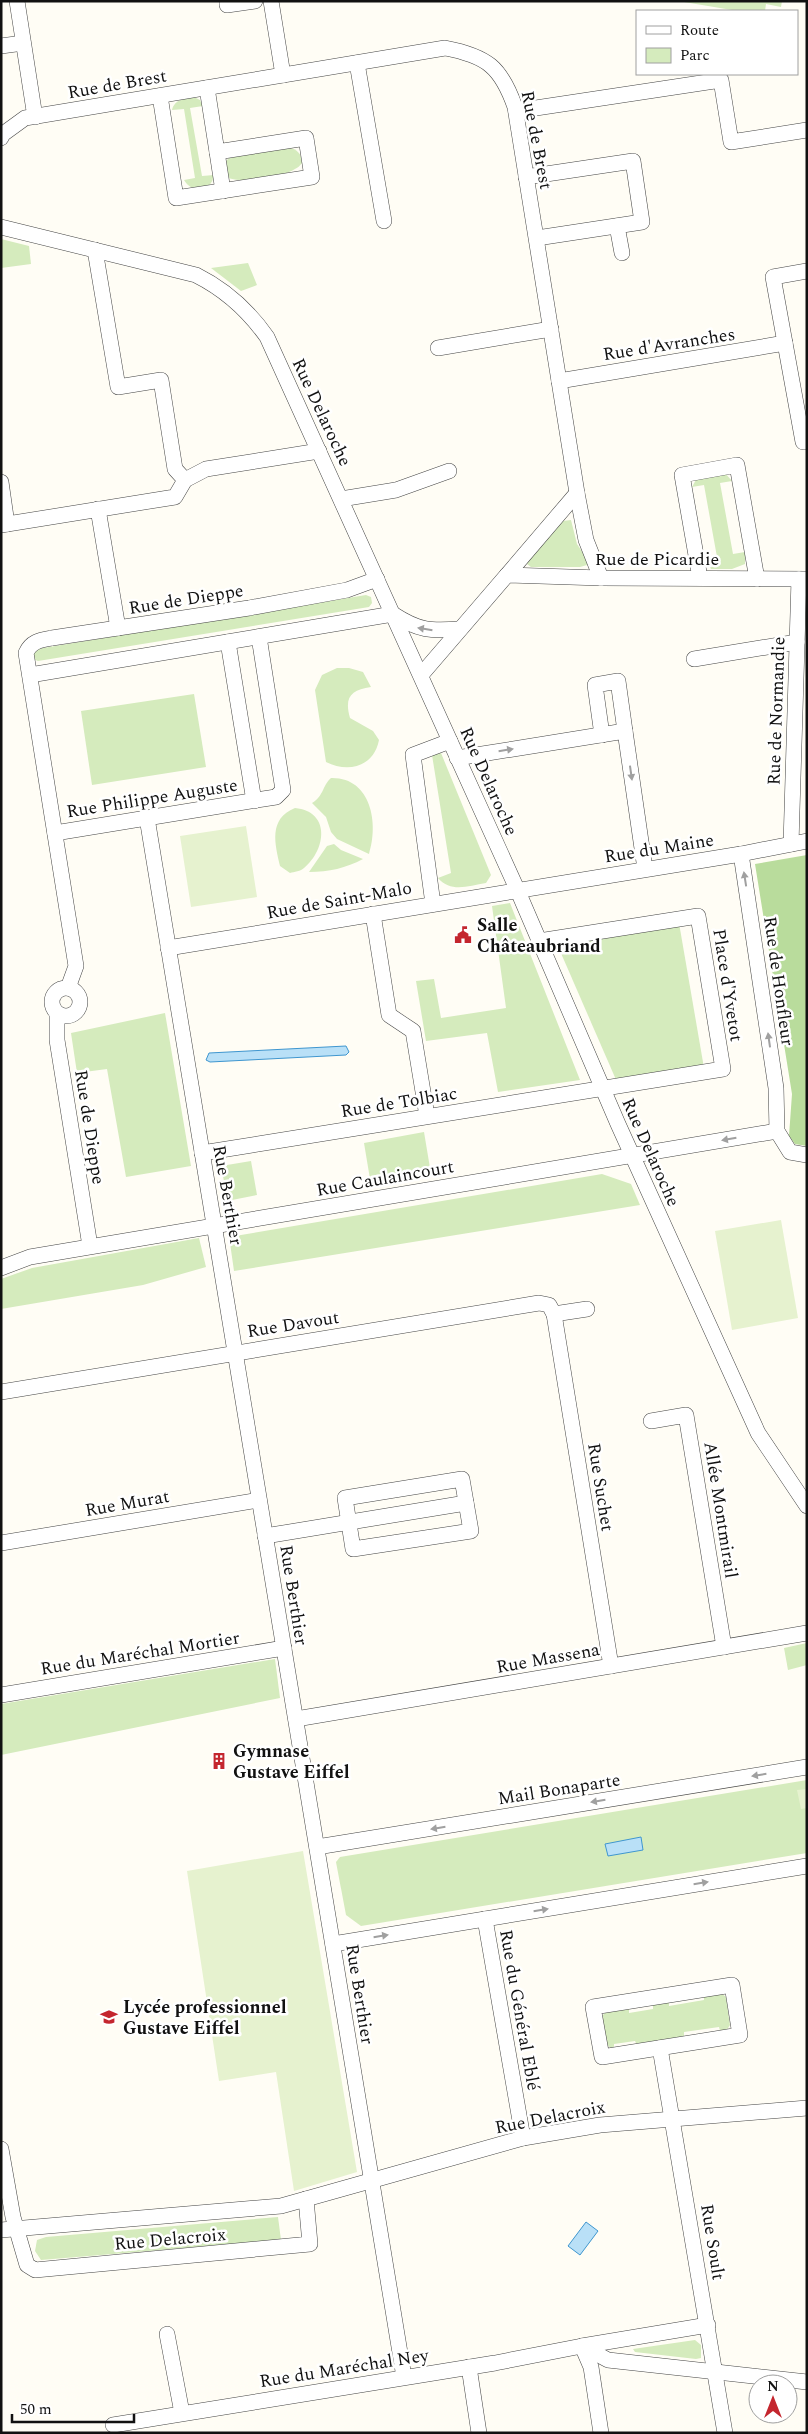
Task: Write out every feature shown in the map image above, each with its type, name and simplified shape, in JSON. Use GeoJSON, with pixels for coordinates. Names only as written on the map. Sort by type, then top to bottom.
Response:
{"type":"FeatureCollection","features":[{"type":"Feature","properties":{"kind":"street"},"geometry":{"type":"LineString","coordinates":[[17,1],[35,117]]}},
{"type":"Feature","properties":{"kind":"street"},"geometry":{"type":"LineString","coordinates":[[227,5],[255,1]]}},
{"type":"Feature","properties":{"kind":"street"},"geometry":{"type":"LineString","coordinates":[[271,1],[283,75]]}},
{"type":"Feature","properties":{"kind":"street"},"geometry":{"type":"LineString","coordinates":[[1,46],[23,42]]}},
{"type":"Feature","properties":{"kind":"street","name":"Rue de Brest"},"geometry":{"type":"LineString","coordinates":[[1,138],[3,134],[25,118],[446,48],[469,53],[494,67],[507,84],[516,111],[577,493],[586,540],[601,578]]}},
{"type":"Feature","properties":{"kind":"street"},"geometry":{"type":"LineString","coordinates":[[357,63],[384,221]]}},
{"type":"Feature","properties":{"kind":"street"},"geometry":{"type":"LineString","coordinates":[[516,111],[721,80],[731,142],[807,130]]}},
{"type":"Feature","properties":{"kind":"street"},"geometry":{"type":"LineString","coordinates":[[207,88],[223,191]]}},
{"type":"Feature","properties":{"kind":"street"},"geometry":{"type":"LineString","coordinates":[[160,96],[176,198],[312,178],[306,138],[217,152]]}},
{"type":"Feature","properties":{"kind":"street"},"geometry":{"type":"LineString","coordinates":[[526,177],[633,161],[642,222],[537,238]]}},
{"type":"Feature","properties":{"kind":"street"},"geometry":{"type":"LineString","coordinates":[[617,226],[622,253]]}},
{"type":"Feature","properties":{"kind":"street","name":"Rue Delaroche"},"geometry":{"type":"LineString","coordinates":[[1,227],[196,275],[212,283],[244,308],[267,337],[517,889],[602,1088],[758,1433],[807,1506]]}},
{"type":"Feature","properties":{"kind":"street"},"geometry":{"type":"LineString","coordinates":[[95,250],[118,387],[161,380],[175,469],[185,480]]}},
{"type":"Feature","properties":{"kind":"street"},"geometry":{"type":"LineString","coordinates":[[803,442],[773,277],[807,271]]}},
{"type":"Feature","properties":{"kind":"street"},"geometry":{"type":"LineString","coordinates":[[438,348],[551,329]]}},
{"type":"Feature","properties":{"kind":"street","name":"Rue d'Avranches"},"geometry":{"type":"LineString","coordinates":[[559,380],[785,343]]}},
{"type":"Feature","properties":{"kind":"street"},"geometry":{"type":"LineString","coordinates":[[1,482],[4,525],[175,497],[185,480],[206,469],[319,451]]}},
{"type":"Feature","properties":{"kind":"street"},"geometry":{"type":"LineString","coordinates":[[700,578],[682,474],[737,465],[757,579]]}},
{"type":"Feature","properties":{"kind":"street"},"geometry":{"type":"LineString","coordinates":[[341,499],[396,490],[449,471]]}},
{"type":"Feature","properties":{"kind":"street"},"geometry":{"type":"LineString","coordinates":[[421,675],[577,493]]}},
{"type":"Feature","properties":{"kind":"street"},"geometry":{"type":"LineString","coordinates":[[98,509],[118,628]]}},
{"type":"Feature","properties":{"kind":"street","name":"Rue de Picardie"},"geometry":{"type":"LineString","coordinates":[[507,574],[601,578],[803,579]]}},
{"type":"Feature","properties":{"kind":"street","name":"Rue de Dieppe"},"geometry":{"type":"LineString","coordinates":[[90,1246],[57,1040],[57,1014],[52,1006],[52,997],[58,990],[68,988],[76,966],[26,652],[29,646],[37,641],[249,608],[338,591],[377,579]]}},
{"type":"Feature","properties":{"kind":"street","name":"Rue de Normandie"},"geometry":{"type":"LineString","coordinates":[[791,844],[797,642],[803,579]]}},
{"type":"Feature","properties":{"kind":"street"},"geometry":{"type":"LineString","coordinates":[[30,675],[393,614],[411,627],[427,631],[460,629]]}},
{"type":"Feature","properties":{"kind":"street","name":"Rue Philippe Auguste"},"geometry":{"type":"LineString","coordinates":[[55,833],[276,797],[283,790],[259,637]]}},
{"type":"Feature","properties":{"kind":"street","name":"Rue Philippe Auguste"},"geometry":{"type":"LineString","coordinates":[[228,642],[254,801]]}},
{"type":"Feature","properties":{"kind":"street"},"geometry":{"type":"LineString","coordinates":[[694,659],[797,642]]}},
{"type":"Feature","properties":{"kind":"street"},"geometry":{"type":"LineString","coordinates":[[602,735],[595,685],[618,681],[645,869]]}},
{"type":"Feature","properties":{"kind":"street"},"geometry":{"type":"LineString","coordinates":[[458,758],[625,731]]}},
{"type":"Feature","properties":{"kind":"street"},"geometry":{"type":"LineString","coordinates":[[433,904],[413,755],[450,741]]}},
{"type":"Feature","properties":{"kind":"street","name":"Rue Berthier"},"geometry":{"type":"LineString","coordinates":[[147,818],[404,2378]]}},
{"type":"Feature","properties":{"kind":"street","name":"Rue du Maine"},"geometry":{"type":"LineString","coordinates":[[517,889],[741,854],[807,841]]}},
{"type":"Feature","properties":{"kind":"street","name":"Rue de Honfleur"},"geometry":{"type":"LineString","coordinates":[[741,854],[776,1088],[777,1131]]}},
{"type":"Feature","properties":{"kind":"street","name":"Rue de Saint-Malo"},"geometry":{"type":"LineString","coordinates":[[168,948],[517,889]]}},
{"type":"Feature","properties":{"kind":"street"},"geometry":{"type":"LineString","coordinates":[[373,914],[389,1015],[413,1031],[427,1116]]}},
{"type":"Feature","properties":{"kind":"street","name":"Place d'Yvetot"},"geometry":{"type":"LineString","coordinates":[[539,941],[698,916],[722,1069],[602,1088]]}},
{"type":"Feature","properties":{"kind":"street"},"geometry":{"type":"LineString","coordinates":[[57,1014],[69,1016],[79,1008],[78,995],[68,988]]}},
{"type":"Feature","properties":{"kind":"street","name":"Rue de Tolbiac"},"geometry":{"type":"LineString","coordinates":[[202,1153],[602,1088]]}},
{"type":"Feature","properties":{"kind":"street"},"geometry":{"type":"LineString","coordinates":[[777,1131],[790,1152],[807,1154]]}},
{"type":"Feature","properties":{"kind":"street","name":"Rue Caulaincourt"},"geometry":{"type":"LineString","coordinates":[[1,1268],[30,1257],[90,1246],[777,1131]]}},
{"type":"Feature","properties":{"kind":"street","name":"Rue Davout"},"geometry":{"type":"LineString","coordinates":[[1,1392],[539,1303],[549,1305],[554,1314]]}},
{"type":"Feature","properties":{"kind":"street"},"geometry":{"type":"LineString","coordinates":[[554,1314],[587,1309]]}},
{"type":"Feature","properties":{"kind":"street","name":"Rue Suchet"},"geometry":{"type":"LineString","coordinates":[[554,1314],[611,1666]]}},
{"type":"Feature","properties":{"kind":"street","name":"Allée Montmirail"},"geometry":{"type":"LineString","coordinates":[[651,1421],[686,1415],[724,1647]]}},
{"type":"Feature","properties":{"kind":"street"},"geometry":{"type":"LineString","coordinates":[[462,1479],[466,1503],[471,1531],[353,1550],[345,1498],[462,1479]]}},
{"type":"Feature","properties":{"kind":"street","name":"Rue Murat"},"geometry":{"type":"LineString","coordinates":[[1,1544],[259,1500]]}},
{"type":"Feature","properties":{"kind":"street"},"geometry":{"type":"LineString","coordinates":[[265,1536],[466,1503]]}},
{"type":"Feature","properties":{"kind":"street","name":"Rue Massena"},"geometry":{"type":"LineString","coordinates":[[296,1719],[807,1633]]}},
{"type":"Feature","properties":{"kind":"street","name":"Rue du Maréchal Mortier"},"geometry":{"type":"LineString","coordinates":[[1,1695],[284,1648]]}},
{"type":"Feature","properties":{"kind":"street","name":"Mail Bonaparte"},"geometry":{"type":"LineString","coordinates":[[317,1847],[807,1767]]}},
{"type":"Feature","properties":{"kind":"street"},"geometry":{"type":"LineString","coordinates":[[333,1944],[807,1866]]}},
{"type":"Feature","properties":{"kind":"street","name":"Rue du Général Eblé"},"geometry":{"type":"LineString","coordinates":[[485,1919],[523,2138]]}},
{"type":"Feature","properties":{"kind":"street"},"geometry":{"type":"LineString","coordinates":[[732,1985],[740,2035],[660,2048],[602,2057],[594,2007],[732,1985]]}},
{"type":"Feature","properties":{"kind":"street","name":"Rue Soult"},"geometry":{"type":"LineString","coordinates":[[660,2048],[674,2118],[725,2433]]}},
{"type":"Feature","properties":{"kind":"street","name":"Rue Delacroix"},"geometry":{"type":"LineString","coordinates":[[306,2199],[310,2244],[35,2270],[26,2265],[9,2229],[281,2206],[523,2138],[600,2125],[807,2108]]}},
{"type":"Feature","properties":{"kind":"street"},"geometry":{"type":"LineString","coordinates":[[1,2149],[9,2229]]}},
{"type":"Feature","properties":{"kind":"street","name":"Rue du Maréchal Ney"},"geometry":{"type":"LineString","coordinates":[[113,2425],[404,2378],[708,2325]]}},
{"type":"Feature","properties":{"kind":"street"},"geometry":{"type":"LineString","coordinates":[[167,2334],[182,2414]]}},
{"type":"Feature","properties":{"kind":"street"},"geometry":{"type":"LineString","coordinates":[[582,2346],[608,2360],[807,2382]]}},
{"type":"Feature","properties":{"kind":"street"},"geometry":{"type":"LineString","coordinates":[[582,2346],[591,2367],[601,2433]]}},
{"type":"Feature","properties":{"kind":"street"},"geometry":{"type":"LineString","coordinates":[[469,2367],[479,2433]]}},
{"type":"Feature","properties":{"kind":"green space"},"geometry":{"type":"Polygon","coordinates":[[[678,1],[782,1],[781,7],[766,4],[765,10],[732,10],[678,1]]]}},
{"type":"Feature","properties":{"kind":"green space"},"geometry":{"type":"Polygon","coordinates":[[[194,97],[200,100],[203,106],[190,108],[202,176],[214,175],[210,185],[202,189],[192,188],[184,180],[195,178],[184,109],[172,110],[175,104],[183,99],[194,97]]]}},
{"type":"Feature","properties":{"kind":"green space"},"geometry":{"type":"Polygon","coordinates":[[[288,147],[298,152],[301,157],[302,163],[297,168],[277,176],[253,180],[232,179],[225,176],[225,162],[229,158],[288,147]]]}},
{"type":"Feature","properties":{"kind":"green space"},"geometry":{"type":"Polygon","coordinates":[[[1,239],[29,246],[31,264],[1,268],[1,239]]]}},
{"type":"Feature","properties":{"kind":"green space"},"geometry":{"type":"Polygon","coordinates":[[[248,263],[257,285],[241,291],[211,268],[248,263]]]}},
{"type":"Feature","properties":{"kind":"green space"},"geometry":{"type":"Polygon","coordinates":[[[724,472],[732,481],[720,483],[733,554],[745,552],[745,564],[732,569],[711,569],[705,559],[717,557],[704,485],[692,487],[697,478],[724,472]]]}},
{"type":"Feature","properties":{"kind":"green space"},"geometry":{"type":"Polygon","coordinates":[[[571,520],[577,544],[587,559],[587,565],[580,567],[531,567],[527,564],[529,559],[563,521],[571,520]]]}},
{"type":"Feature","properties":{"kind":"green space"},"geometry":{"type":"Polygon","coordinates":[[[366,595],[371,597],[372,603],[369,607],[38,661],[33,659],[32,653],[37,649],[366,595]]]}},
{"type":"Feature","properties":{"kind":"green space"},"geometry":{"type":"Polygon","coordinates":[[[337,668],[349,668],[363,672],[371,687],[358,690],[351,696],[348,705],[350,718],[373,731],[379,740],[372,756],[366,762],[351,767],[343,767],[326,762],[315,690],[322,675],[337,668]]]}},
{"type":"Feature","properties":{"kind":"green space"},"geometry":{"type":"Polygon","coordinates":[[[194,694],[206,767],[92,785],[81,711],[194,694]]]}},
{"type":"Feature","properties":{"kind":"green space"},"geometry":{"type":"Polygon","coordinates":[[[441,753],[491,875],[486,883],[454,887],[448,886],[438,878],[451,873],[432,755],[441,753]]]}},
{"type":"Feature","properties":{"kind":"green space"},"geometry":{"type":"Polygon","coordinates":[[[331,778],[345,780],[355,785],[363,793],[369,804],[373,829],[369,854],[337,839],[331,832],[326,817],[312,803],[319,797],[331,778]]]}},
{"type":"Feature","properties":{"kind":"green space"},"geometry":{"type":"Polygon","coordinates":[[[295,808],[306,811],[314,816],[319,823],[321,832],[317,851],[312,860],[303,869],[290,873],[280,866],[275,841],[277,825],[286,813],[295,808]]]}},
{"type":"Feature","properties":{"kind":"green space"},"geometry":{"type":"Polygon","coordinates":[[[246,826],[257,897],[191,907],[180,836],[246,826]]]}},
{"type":"Feature","properties":{"kind":"green space"},"geometry":{"type":"Polygon","coordinates":[[[334,844],[341,850],[363,859],[337,869],[309,872],[327,846],[334,844]]]}},
{"type":"Feature","properties":{"kind":"green space"},"geometry":{"type":"Polygon","coordinates":[[[807,855],[807,1146],[795,1144],[789,1136],[792,1094],[755,864],[807,855]]]}},
{"type":"Feature","properties":{"kind":"green space"},"geometry":{"type":"Polygon","coordinates":[[[510,903],[580,1080],[498,1092],[487,1033],[426,1041],[416,981],[434,979],[441,1018],[506,1008],[492,906],[510,903]]]}},
{"type":"Feature","properties":{"kind":"green space"},"geometry":{"type":"Polygon","coordinates":[[[679,923],[704,1068],[617,1082],[557,944],[679,923]]]}},
{"type":"Feature","properties":{"kind":"green space"},"geometry":{"type":"Polygon","coordinates":[[[165,1013],[191,1166],[126,1177],[107,1069],[77,1073],[71,1033],[165,1013]]]}},
{"type":"Feature","properties":{"kind":"green space"},"geometry":{"type":"Polygon","coordinates":[[[424,1132],[431,1174],[371,1185],[364,1143],[424,1132]]]}},
{"type":"Feature","properties":{"kind":"green space"},"geometry":{"type":"Polygon","coordinates":[[[251,1161],[257,1195],[232,1200],[227,1197],[222,1171],[227,1165],[251,1161]]]}},
{"type":"Feature","properties":{"kind":"green space"},"geometry":{"type":"Polygon","coordinates":[[[602,1174],[631,1184],[640,1205],[234,1271],[230,1243],[235,1236],[602,1174]]]}},
{"type":"Feature","properties":{"kind":"green space"},"geometry":{"type":"Polygon","coordinates":[[[781,1220],[798,1318],[732,1330],[715,1231],[781,1220]]]}},
{"type":"Feature","properties":{"kind":"green space"},"geometry":{"type":"Polygon","coordinates":[[[199,1238],[206,1267],[143,1285],[1,1309],[1,1279],[32,1268],[199,1238]]]}},
{"type":"Feature","properties":{"kind":"green space"},"geometry":{"type":"Polygon","coordinates":[[[807,1643],[807,1665],[788,1670],[784,1648],[807,1643]]]}},
{"type":"Feature","properties":{"kind":"green space"},"geometry":{"type":"Polygon","coordinates":[[[275,1659],[280,1698],[1,1755],[1,1704],[275,1659]]]}},
{"type":"Feature","properties":{"kind":"green space"},"geometry":{"type":"Polygon","coordinates":[[[807,1780],[807,1853],[361,1926],[346,1915],[336,1862],[340,1857],[807,1780]]]}},
{"type":"Feature","properties":{"kind":"green space"},"geometry":{"type":"Polygon","coordinates":[[[807,1789],[807,1808],[801,1809],[797,1790],[807,1789]]]}},
{"type":"Feature","properties":{"kind":"green space"},"geometry":{"type":"Polygon","coordinates":[[[303,1851],[357,2172],[294,2191],[276,2072],[219,2081],[187,1871],[303,1851]]]}},
{"type":"Feature","properties":{"kind":"green space"},"geometry":{"type":"Polygon","coordinates":[[[721,1993],[726,1997],[730,2025],[726,2031],[720,2031],[719,2027],[684,2032],[684,2037],[637,2045],[635,2041],[614,2044],[614,2049],[607,2045],[602,2016],[606,2012],[629,2008],[629,2013],[653,2009],[653,2004],[669,2001],[669,2006],[704,2000],[704,1996],[721,1993]]]}},
{"type":"Feature","properties":{"kind":"green space"},"geometry":{"type":"Polygon","coordinates":[[[278,2217],[281,2240],[41,2260],[35,2251],[37,2240],[46,2237],[278,2217]]]}},
{"type":"Feature","properties":{"kind":"green space"},"geometry":{"type":"Polygon","coordinates":[[[695,2340],[701,2345],[701,2358],[635,2352],[633,2349],[695,2340]]]}},
{"type":"Feature","properties":{"kind":"water"},"geometry":{"type":"Polygon","coordinates":[[[346,1046],[349,1052],[346,1055],[210,1062],[206,1060],[209,1053],[346,1046]]]}},
{"type":"Feature","properties":{"kind":"water"},"geometry":{"type":"Polygon","coordinates":[[[641,1837],[643,1850],[608,1856],[605,1844],[641,1837]]]}},
{"type":"Feature","properties":{"kind":"water"},"geometry":{"type":"Polygon","coordinates":[[[586,2222],[598,2231],[580,2255],[568,2246],[586,2222]]]}},
{"type":"Feature","properties":{"kind":"place","name":"Salle Châteaubriand"},"geometry":{"type":"Point","coordinates":[463,935]}},
{"type":"Feature","properties":{"kind":"place","name":"Gymnase Gustave Eiffel"},"geometry":{"type":"Point","coordinates":[219,1761]}},
{"type":"Feature","properties":{"kind":"place","name":"Lycée professionnel Gustave Eiffel"},"geometry":{"type":"Point","coordinates":[109,2017]}}]}
